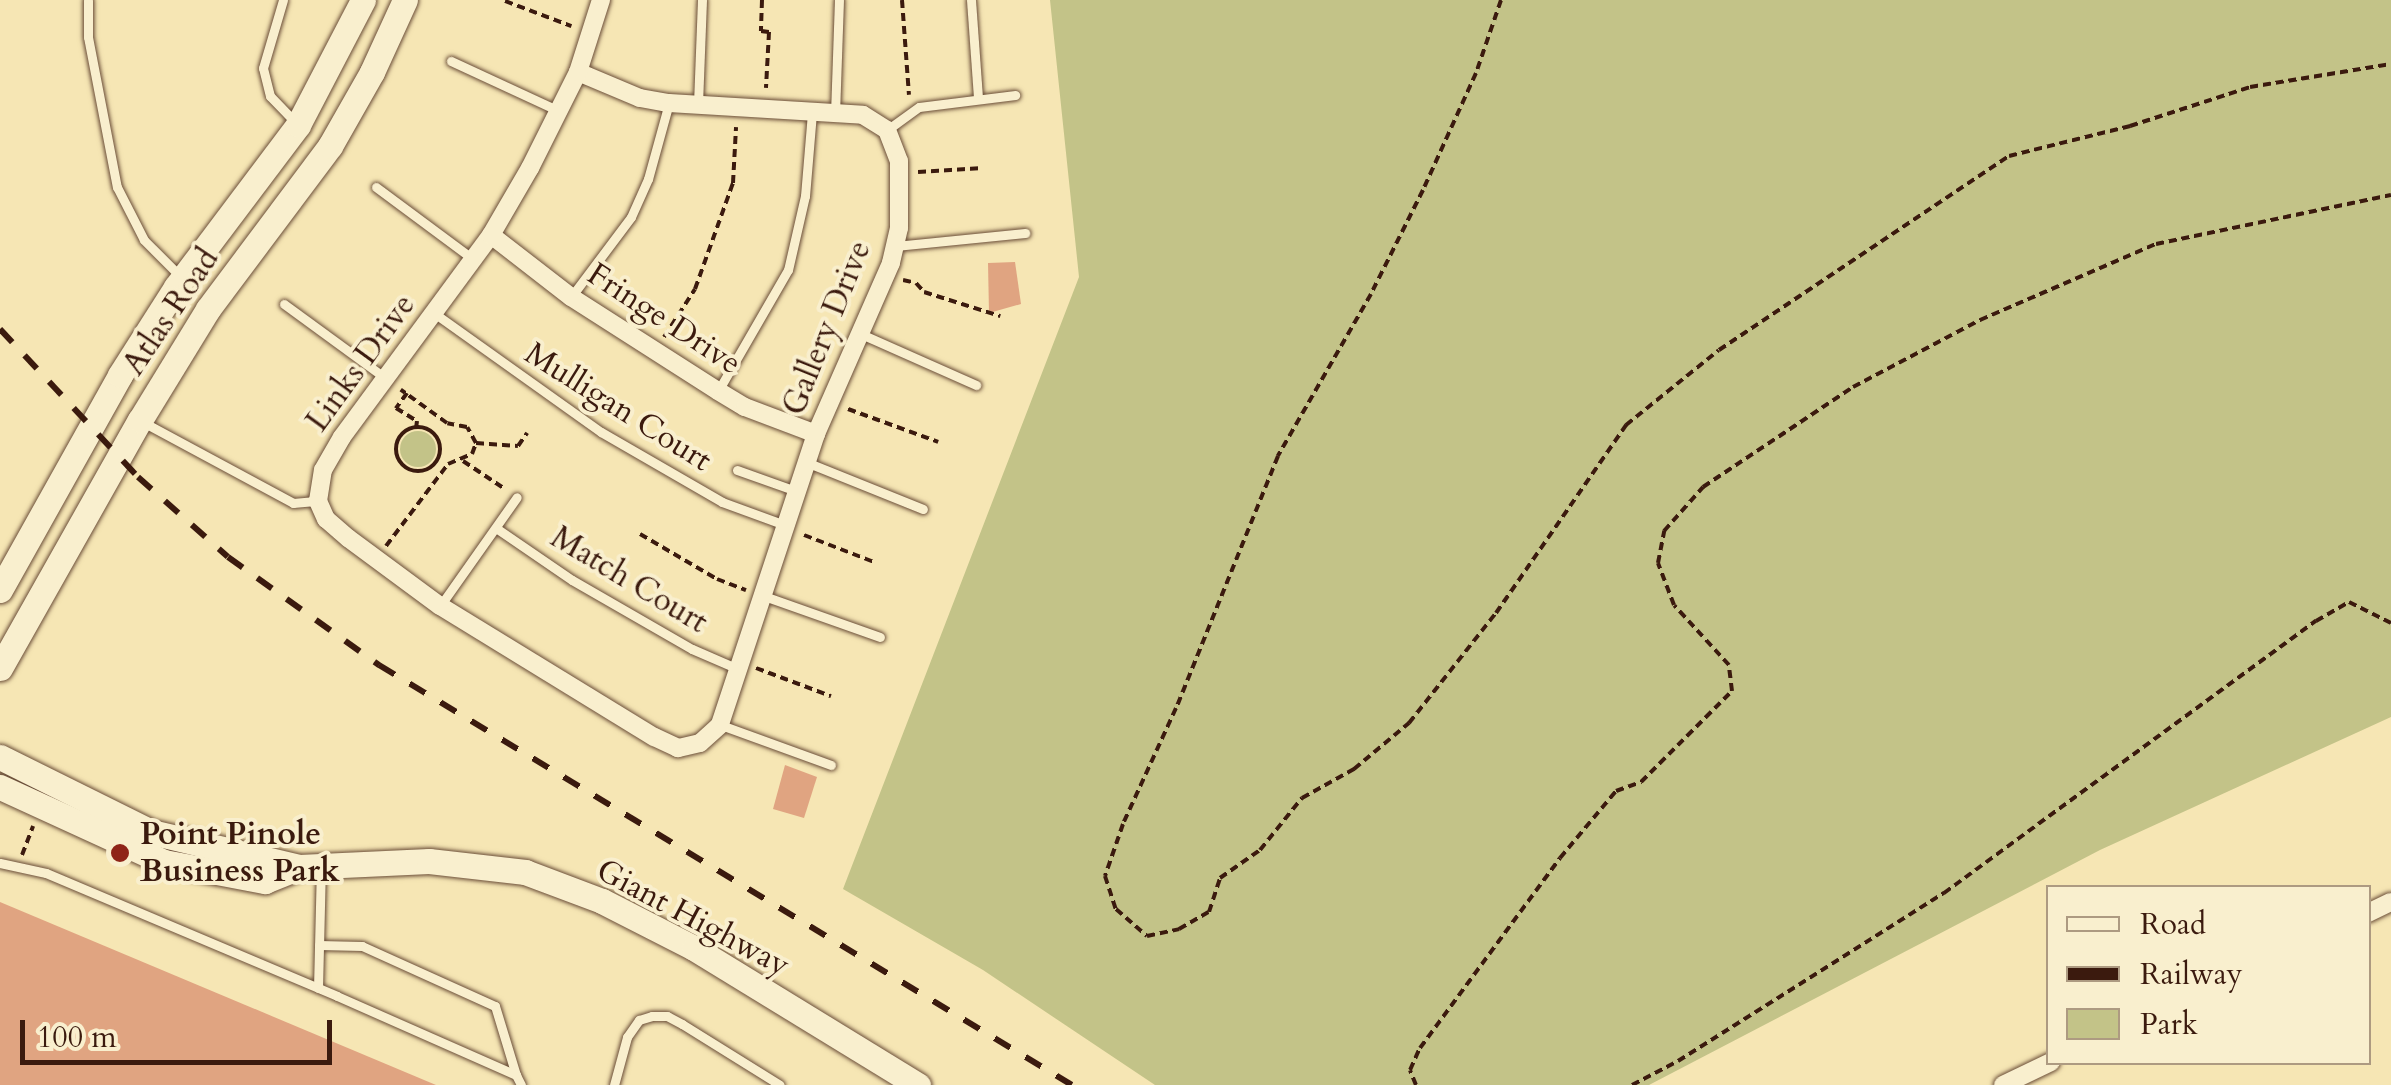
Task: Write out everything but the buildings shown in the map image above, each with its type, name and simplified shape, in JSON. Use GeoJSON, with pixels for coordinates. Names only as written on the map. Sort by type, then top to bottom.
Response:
{"type":"FeatureCollection","features":[{"type":"Feature","properties":{"kind":"street","name":"Atlas Road"},"geometry":{"type":"LineString","coordinates":[[0,590],[120,375],[182,278],[298,125],[363,0]]}},
{"type":"Feature","properties":{"kind":"street","name":"Atlas Road"},"geometry":{"type":"LineString","coordinates":[[0,668],[140,420],[208,309],[330,146],[372,72],[406,0]]}},
{"type":"Feature","properties":{"kind":"street","name":"Links Drive"},"geometry":{"type":"LineString","coordinates":[[318,502],[324,470],[385,378],[491,235],[578,72],[601,0]]}},
{"type":"Feature","properties":{"kind":"street"},"geometry":{"type":"LineString","coordinates":[[578,72],[640,98],[862,115],[886,130]]}},
{"type":"Feature","properties":{"kind":"street","name":"Gallery Drive"},"geometry":{"type":"LineString","coordinates":[[717,729],[816,434],[895,246],[899,174],[886,130]]}},
{"type":"Feature","properties":{"kind":"street","name":"Fringe Drive"},"geometry":{"type":"LineString","coordinates":[[491,235],[571,297],[718,391],[816,434]]}},
{"type":"Feature","properties":{"kind":"street"},"geometry":{"type":"LineString","coordinates":[[318,502],[326,519],[440,606],[654,738],[678,748],[700,744],[717,729]]}},
{"type":"Feature","properties":{"kind":"street","name":"Giant Highway"},"geometry":{"type":"LineString","coordinates":[[0,758],[151,832],[310,867],[430,861],[525,872],[602,901],[694,948],[918,1085]]}},
{"type":"Feature","properties":{"kind":"street","name":"Giant Highway"},"geometry":{"type":"LineString","coordinates":[[0,788],[119,845],[194,870],[265,882],[310,867]]}},
{"type":"Feature","properties":{"kind":"street"},"geometry":{"type":"LineString","coordinates":[[2003,1085],[2046,1064]]}},
{"type":"Feature","properties":{"kind":"lane"},"geometry":{"type":"LineString","coordinates":[[88,0],[88,38],[117,187],[144,240],[182,278]]}},
{"type":"Feature","properties":{"kind":"lane"},"geometry":{"type":"LineString","coordinates":[[283,0],[263,68],[270,96],[298,125]]}},
{"type":"Feature","properties":{"kind":"lane"},"geometry":{"type":"LineString","coordinates":[[698,104],[702,0]]}},
{"type":"Feature","properties":{"kind":"lane"},"geometry":{"type":"LineString","coordinates":[[836,114],[839,0]]}},
{"type":"Feature","properties":{"kind":"lane"},"geometry":{"type":"LineString","coordinates":[[971,0],[978,97]]}},
{"type":"Feature","properties":{"kind":"lane"},"geometry":{"type":"LineString","coordinates":[[451,61],[559,111]]}},
{"type":"Feature","properties":{"kind":"lane"},"geometry":{"type":"LineString","coordinates":[[886,130],[910,110],[978,97],[1016,95]]}},
{"type":"Feature","properties":{"kind":"lane"},"geometry":{"type":"LineString","coordinates":[[571,297],[631,217],[648,178],[669,103]]}},
{"type":"Feature","properties":{"kind":"lane"},"geometry":{"type":"LineString","coordinates":[[718,391],[788,270],[806,196],[812,113]]}},
{"type":"Feature","properties":{"kind":"lane"},"geometry":{"type":"LineString","coordinates":[[376,186],[473,259]]}},
{"type":"Feature","properties":{"kind":"lane"},"geometry":{"type":"LineString","coordinates":[[895,246],[1026,233]]}},
{"type":"Feature","properties":{"kind":"lane"},"geometry":{"type":"LineString","coordinates":[[284,304],[385,378]]}},
{"type":"Feature","properties":{"kind":"lane","name":"Mulligan Court"},"geometry":{"type":"LineString","coordinates":[[434,312],[600,432],[722,502],[785,525]]}},
{"type":"Feature","properties":{"kind":"lane"},"geometry":{"type":"LineString","coordinates":[[861,334],[976,385]]}},
{"type":"Feature","properties":{"kind":"lane"},"geometry":{"type":"LineString","coordinates":[[140,420],[293,503],[318,502]]}},
{"type":"Feature","properties":{"kind":"lane"},"geometry":{"type":"LineString","coordinates":[[806,462],[924,508]]}},
{"type":"Feature","properties":{"kind":"lane"},"geometry":{"type":"LineString","coordinates":[[737,470],[796,491]]}},
{"type":"Feature","properties":{"kind":"lane"},"geometry":{"type":"LineString","coordinates":[[440,606],[517,497]]}},
{"type":"Feature","properties":{"kind":"lane","name":"Match Court"},"geometry":{"type":"LineString","coordinates":[[496,528],[572,580],[692,648],[741,666]]}},
{"type":"Feature","properties":{"kind":"lane"},"geometry":{"type":"LineString","coordinates":[[764,596],[880,638]]}},
{"type":"Feature","properties":{"kind":"lane"},"geometry":{"type":"LineString","coordinates":[[717,729],[831,765]]}},
{"type":"Feature","properties":{"kind":"lane"},"geometry":{"type":"LineString","coordinates":[[0,863],[18,864],[318,988],[519,1080]]}},
{"type":"Feature","properties":{"kind":"lane"},"geometry":{"type":"LineString","coordinates":[[310,867],[319,944],[318,988]]}},
{"type":"Feature","properties":{"kind":"lane"},"geometry":{"type":"LineString","coordinates":[[319,944],[362,946],[495,1006],[519,1080]]}},
{"type":"Feature","properties":{"kind":"lane"},"geometry":{"type":"LineString","coordinates":[[614,1085],[627,1037],[639,1020],[652,1016],[667,1016],[682,1024],[780,1085]]}},
{"type":"Feature","properties":{"kind":"path"},"geometry":{"type":"LineString","coordinates":[[762,0],[762,32],[769,32],[764,110]]}},
{"type":"Feature","properties":{"kind":"path"},"geometry":{"type":"LineString","coordinates":[[902,0],[910,110]]}},
{"type":"Feature","properties":{"kind":"path"},"geometry":{"type":"LineString","coordinates":[[1501,0],[1476,73],[1422,190],[1371,294],[1278,456],[1176,708],[1123,824],[1104,876],[1116,909],[1146,936],[1178,929],[1210,912],[1220,878],[1260,850],[1302,798],[1354,770],[1409,723],[1496,613],[1626,426],[1735,339],[2009,156],[2130,126],[2250,88],[2391,64]]}},
{"type":"Feature","properties":{"kind":"path"},"geometry":{"type":"LineString","coordinates":[[505,1],[591,34]]}},
{"type":"Feature","properties":{"kind":"path"},"geometry":{"type":"LineString","coordinates":[[656,351],[695,289],[734,183],[737,108]]}},
{"type":"Feature","properties":{"kind":"path"},"geometry":{"type":"LineString","coordinates":[[899,174],[983,168]]}},
{"type":"Feature","properties":{"kind":"path"},"geometry":{"type":"LineString","coordinates":[[1416,1085],[1410,1070],[1420,1048],[1560,858],[1616,791],[1641,782],[1732,690],[1730,665],[1674,604],[1658,564],[1664,531],[1703,487],[1853,387],[1980,320],[2138,252],[2391,194]]}},
{"type":"Feature","properties":{"kind":"path"},"geometry":{"type":"LineString","coordinates":[[886,275],[1000,316]]}},
{"type":"Feature","properties":{"kind":"path"},"geometry":{"type":"LineString","coordinates":[[377,559],[442,471],[472,454],[476,444],[467,427],[447,422],[385,378]]}},
{"type":"Feature","properties":{"kind":"path"},"geometry":{"type":"LineString","coordinates":[[407,394],[396,408],[417,421],[416,428]]}},
{"type":"Feature","properties":{"kind":"path"},"geometry":{"type":"LineString","coordinates":[[830,403],[938,442]]}},
{"type":"Feature","properties":{"kind":"path"},"geometry":{"type":"LineString","coordinates":[[416,428],[428,430],[438,441],[439,456],[434,465],[412,471],[397,456],[403,434],[416,428]]}},
{"type":"Feature","properties":{"kind":"path"},"geometry":{"type":"LineString","coordinates":[[476,444],[518,446],[527,434]]}},
{"type":"Feature","properties":{"kind":"path"},"geometry":{"type":"LineString","coordinates":[[462,460],[517,497]]}},
{"type":"Feature","properties":{"kind":"path"},"geometry":{"type":"LineString","coordinates":[[434,465],[442,471]]}},
{"type":"Feature","properties":{"kind":"path"},"geometry":{"type":"LineString","coordinates":[[785,525],[874,562]]}},
{"type":"Feature","properties":{"kind":"path"},"geometry":{"type":"LineString","coordinates":[[640,534],[717,579],[764,596]]}},
{"type":"Feature","properties":{"kind":"path"},"geometry":{"type":"LineString","coordinates":[[1632,1085],[1678,1062],[1944,893],[2316,621],[2349,602],[2367,607],[2391,623]]}},
{"type":"Feature","properties":{"kind":"path"},"geometry":{"type":"LineString","coordinates":[[741,666],[832,696]]}},
{"type":"Feature","properties":{"kind":"path"},"geometry":{"type":"LineString","coordinates":[[18,864],[41,807]]}},
{"type":"Feature","properties":{"kind":"green space"},"geometry":{"type":"Polygon","coordinates":[[[1050,0],[2391,0],[2391,717],[2100,850],[1649,1085],[1155,1085],[983,970],[843,889],[1079,277],[1050,0]]]}},
{"type":"Feature","properties":{"kind":"green space"},"geometry":{"type":"Polygon","coordinates":[[[418,431],[431,436],[436,449],[431,462],[418,467],[405,462],[400,449],[405,436],[418,431]]]}},
{"type":"Feature","properties":{"kind":"railway"},"geometry":{"type":"LineString","coordinates":[[0,329],[138,477],[228,557],[379,665],[1072,1085]]}},
{"type":"Feature","properties":{"kind":"place","name":"Point Pinole Business Park"},"geometry":{"type":"Point","coordinates":[120,853]}}]}
